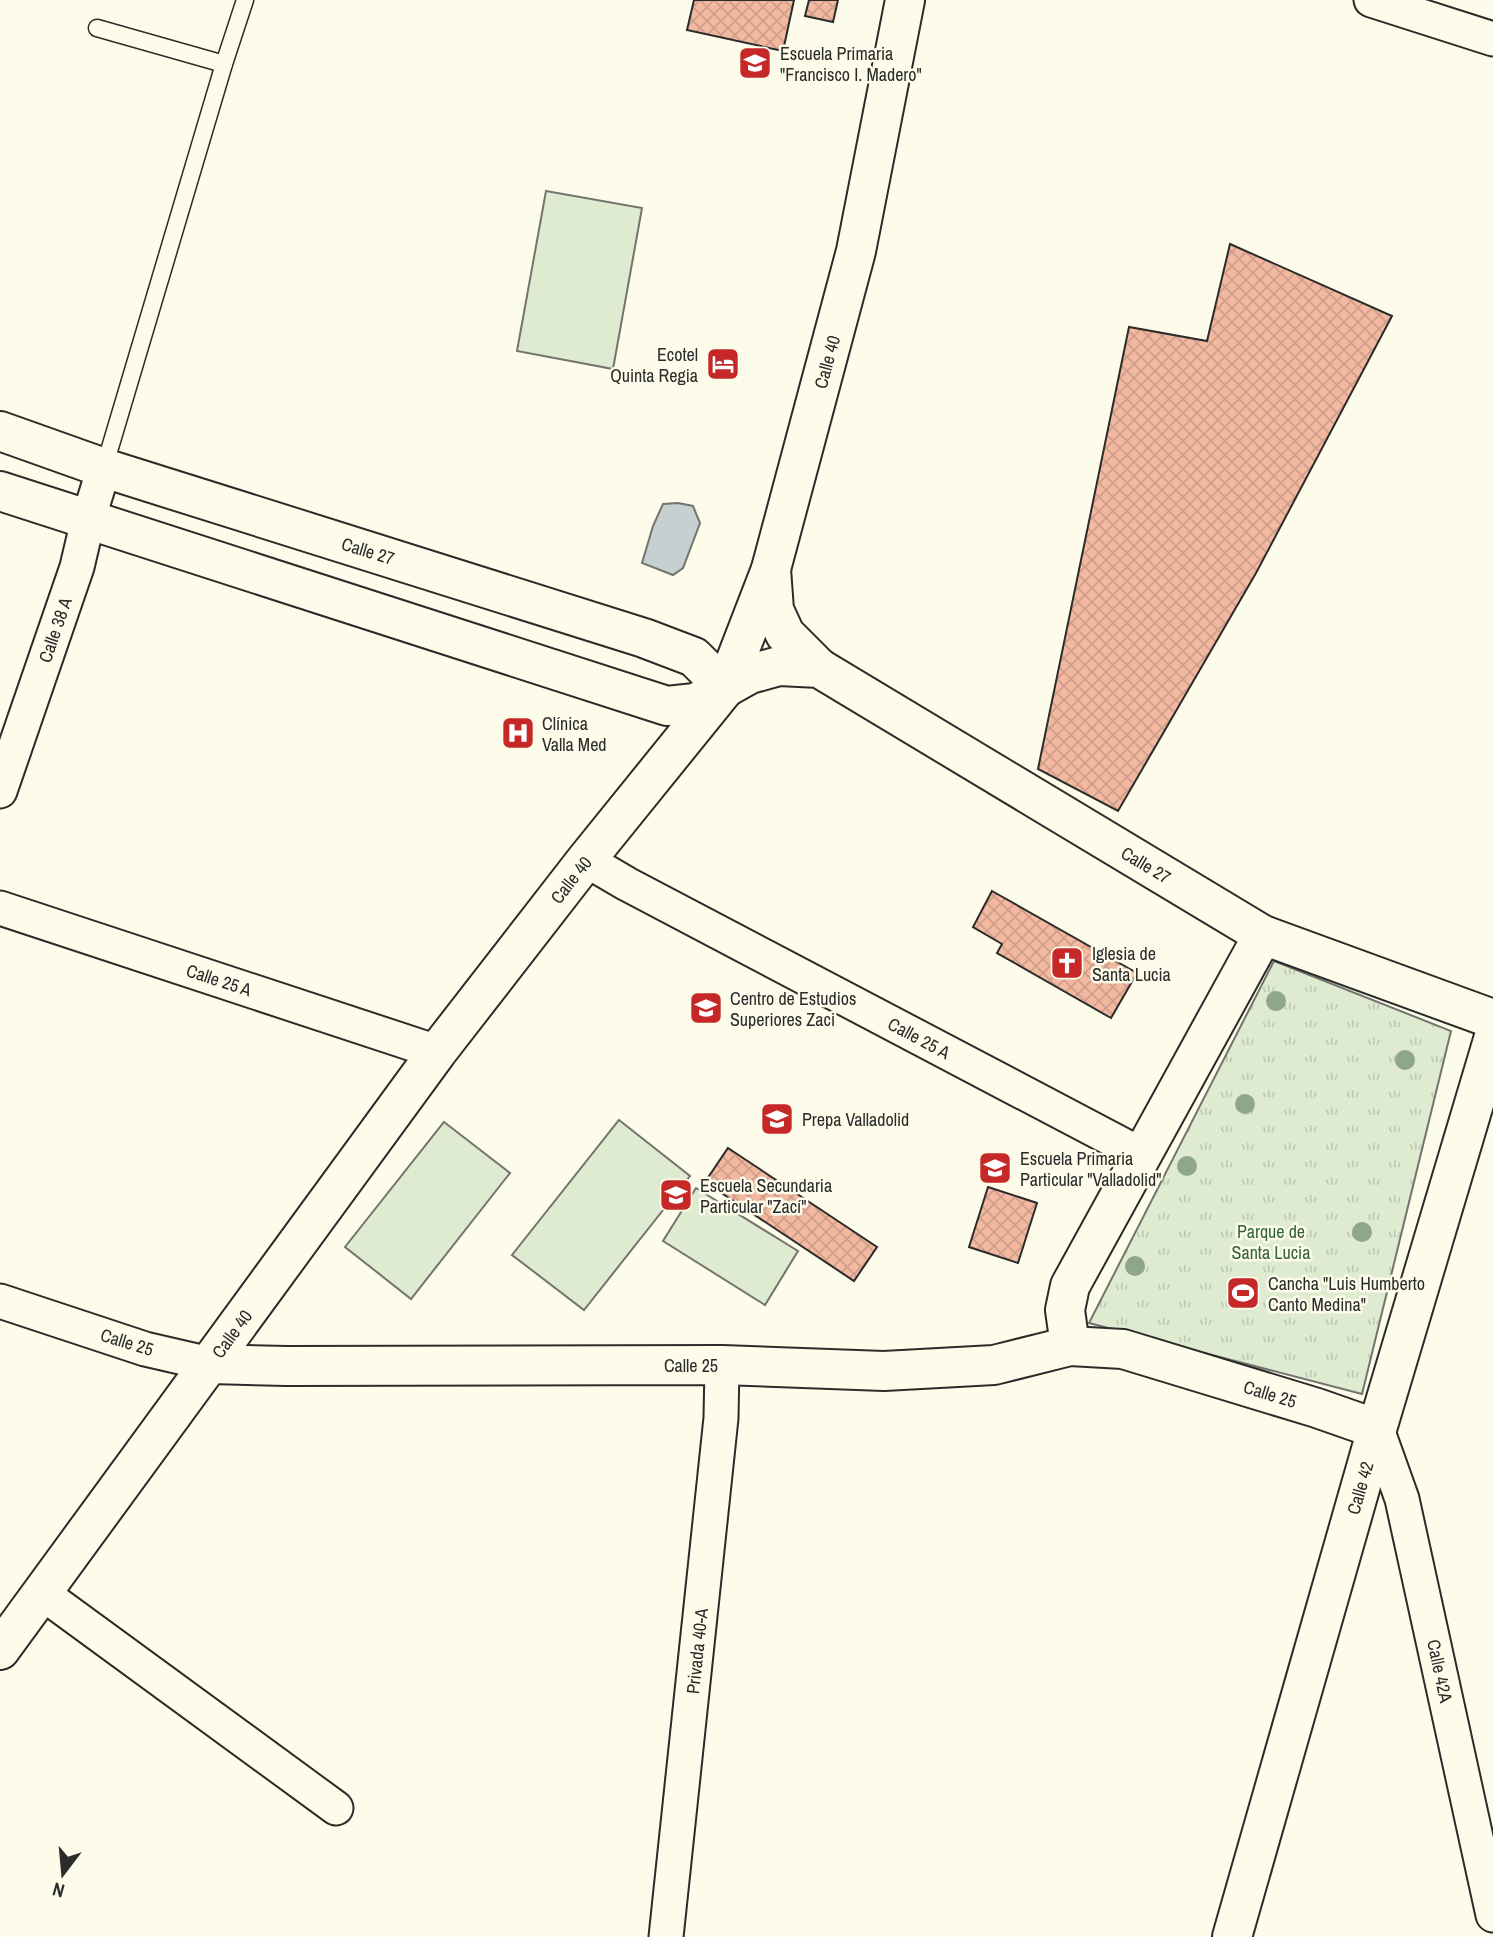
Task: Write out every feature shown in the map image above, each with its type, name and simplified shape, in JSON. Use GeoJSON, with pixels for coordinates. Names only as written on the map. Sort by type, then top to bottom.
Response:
{"type":"FeatureCollection","features":[{"type":"Feature","properties":{"kind":"main road","name":"Calle 40"},"geometry":{"type":"LineString","coordinates":[[0,1650],[437,1052],[586,860],[725,688],[771,569],[856,251],[905,0]]}},
{"type":"Feature","properties":{"kind":"main road","name":"Calle 27"},"geometry":{"type":"LineString","coordinates":[[0,431],[104,468],[644,638],[694,657],[725,688]]}},
{"type":"Feature","properties":{"kind":"main road","name":"Calle 27"},"geometry":{"type":"LineString","coordinates":[[0,491],[667,706],[695,703],[750,674],[779,666],[819,668]]}},
{"type":"Feature","properties":{"kind":"main road","name":"Calle 27"},"geometry":{"type":"LineString","coordinates":[[771,569],[775,610],[785,634],[819,668],[1263,935],[1493,1019]]}},
{"type":"Feature","properties":{"kind":"main road"},"geometry":{"type":"LineString","coordinates":[[1070,1346],[1065,1310],[1070,1286],[1263,935]]}},
{"type":"Feature","properties":{"kind":"main road","name":"Calle 42"},"geometry":{"type":"LineString","coordinates":[[1232,1937],[1377,1429],[1493,1040]]}},
{"type":"Feature","properties":{"kind":"main road","name":"Calle 25"},"geometry":{"type":"LineString","coordinates":[[210,1364],[722,1365],[884,1371],[994,1365],[1070,1346],[1123,1349],[1377,1429]]}},
{"type":"Feature","properties":{"kind":"street"},"geometry":{"type":"LineString","coordinates":[[1371,0],[1493,39]]}},
{"type":"Feature","properties":{"kind":"street","name":"Calle 38 A"},"geometry":{"type":"LineString","coordinates":[[0,791],[77,567],[104,468]]}},
{"type":"Feature","properties":{"kind":"street","name":"Calle 25 A"},"geometry":{"type":"LineString","coordinates":[[586,860],[1142,1155]]}},
{"type":"Feature","properties":{"kind":"street","name":"Calle 25 A"},"geometry":{"type":"LineString","coordinates":[[0,908],[437,1052]]}},
{"type":"Feature","properties":{"kind":"street","name":"Calle 25"},"geometry":{"type":"LineString","coordinates":[[0,1301],[145,1349],[210,1364]]}},
{"type":"Feature","properties":{"kind":"street","name":"Privada 40-A"},"geometry":{"type":"LineString","coordinates":[[666,1937],[721,1418],[722,1365]]}},
{"type":"Feature","properties":{"kind":"street","name":"Calle 42A"},"geometry":{"type":"LineString","coordinates":[[1377,1429],[1402,1499],[1493,1915]]}},
{"type":"Feature","properties":{"kind":"street"},"geometry":{"type":"LineString","coordinates":[[42,1593],[336,1808]]}},
{"type":"Feature","properties":{"kind":"lane"},"geometry":{"type":"LineString","coordinates":[[104,468],[245,0]]}},
{"type":"Feature","properties":{"kind":"lane"},"geometry":{"type":"LineString","coordinates":[[97,28],[224,64]]}},
{"type":"Feature","properties":{"kind":"green space"},"geometry":{"type":"Polygon","coordinates":[[[546,191],[642,208],[613,369],[517,351],[546,191]]]}},
{"type":"Feature","properties":{"kind":"green space","name":"Parque de Santa Lucia"},"geometry":{"type":"Polygon","coordinates":[[[1274,961],[1451,1031],[1362,1394],[1089,1323],[1274,961]]]}},
{"type":"Feature","properties":{"kind":"green space"},"geometry":{"type":"Polygon","coordinates":[[[619,1120],[690,1176],[584,1310],[512,1255],[619,1120]]]}},
{"type":"Feature","properties":{"kind":"green space"},"geometry":{"type":"Polygon","coordinates":[[[444,1122],[510,1173],[411,1299],[345,1247],[444,1122]]]}},
{"type":"Feature","properties":{"kind":"green space"},"geometry":{"type":"Polygon","coordinates":[[[696,1188],[798,1251],[765,1305],[663,1241],[696,1188]]]}},
{"type":"Feature","properties":{"kind":"shaded area"},"geometry":{"type":"Polygon","coordinates":[[[663,504],[693,506],[700,523],[683,568],[673,575],[642,563],[663,504]]]}},
{"type":"Feature","properties":{"kind":"building"},"geometry":{"type":"Polygon","coordinates":[[[694,0],[794,0],[783,51],[687,30],[694,0]]]}},
{"type":"Feature","properties":{"kind":"building"},"geometry":{"type":"Polygon","coordinates":[[[809,0],[838,0],[833,22],[805,16],[809,0]]]}},
{"type":"Feature","properties":{"kind":"building"},"geometry":{"type":"Polygon","coordinates":[[[1230,244],[1392,316],[1256,573],[1118,811],[1038,769],[1129,327],[1207,341],[1230,244]]]}},
{"type":"Feature","properties":{"kind":"building","name":"Iglesia de Santa Lucia"},"geometry":{"type":"Polygon","coordinates":[[[992,891],[1137,973],[1111,1018],[997,953],[1002,944],[973,927],[992,891]]]}},
{"type":"Feature","properties":{"kind":"building"},"geometry":{"type":"Polygon","coordinates":[[[728,1148],[877,1247],[854,1281],[705,1182],[728,1148]]]}},
{"type":"Feature","properties":{"kind":"building"},"geometry":{"type":"Polygon","coordinates":[[[988,1187],[1037,1203],[1018,1263],[969,1247],[988,1187]]]}},
{"type":"Feature","properties":{"kind":"place","name":"Escuela Primaria \"Francisco I. Madero\""},"geometry":{"type":"Point","coordinates":[755,63]}},
{"type":"Feature","properties":{"kind":"place","name":"Ecotel Quinta Regia"},"geometry":{"type":"Point","coordinates":[723,364]}},
{"type":"Feature","properties":{"kind":"place","name":"Clínica Valla Med"},"geometry":{"type":"Point","coordinates":[518,733]}},
{"type":"Feature","properties":{"kind":"place","name":"Iglesia de Santa Lucia"},"geometry":{"type":"Point","coordinates":[1067,963]}},
{"type":"Feature","properties":{"kind":"place","name":"Centro de Estudios Superiores Zaci"},"geometry":{"type":"Point","coordinates":[706,1008]}},
{"type":"Feature","properties":{"kind":"place","name":"Prepa Valladolid"},"geometry":{"type":"Point","coordinates":[777,1119]}},
{"type":"Feature","properties":{"kind":"place","name":"Escuela Primaria Particular \"Valladolid\""},"geometry":{"type":"Point","coordinates":[995,1168]}},
{"type":"Feature","properties":{"kind":"place","name":"Escuela Secundaria Particular \"Zací\""},"geometry":{"type":"Point","coordinates":[676,1195]}},
{"type":"Feature","properties":{"kind":"place","name":"Cancha \"Luis Humberto Canto Medina\""},"geometry":{"type":"Point","coordinates":[1243,1293]}}]}
